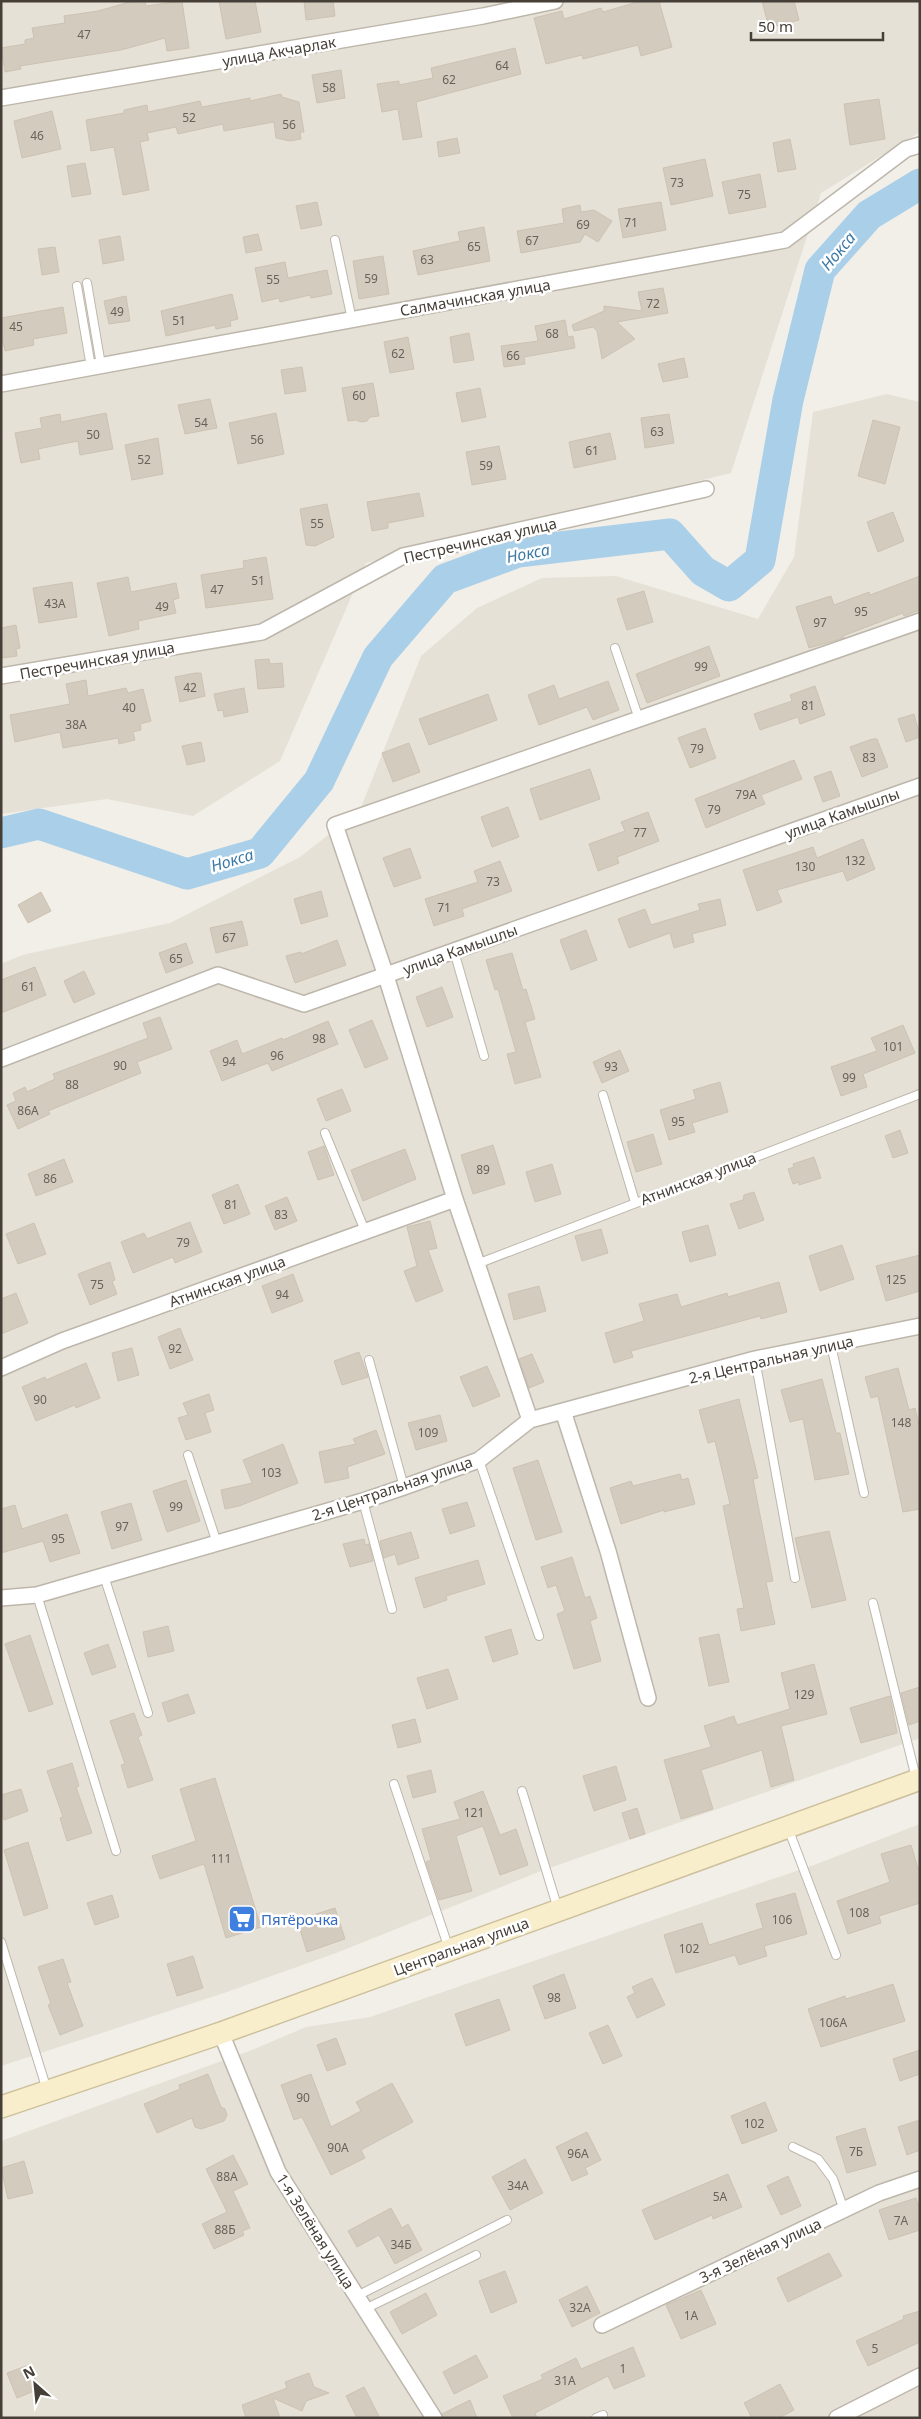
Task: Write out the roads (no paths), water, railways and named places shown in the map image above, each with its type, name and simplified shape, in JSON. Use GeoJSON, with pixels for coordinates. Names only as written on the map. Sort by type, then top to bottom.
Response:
{"type":"FeatureCollection","features":[{"type":"Feature","properties":{"kind":"street","name":"улица Акчарлак"},"geometry":{"type":"LineString","coordinates":[[1,98],[473,18],[555,1]]}},
{"type":"Feature","properties":{"kind":"street","name":"Салмачинская улица"},"geometry":{"type":"LineString","coordinates":[[1,384],[785,240],[906,149],[920,145]]}},
{"type":"Feature","properties":{"kind":"street","name":"Пестречинская улица"},"geometry":{"type":"LineString","coordinates":[[1,676],[262,632],[403,556],[706,489]]}},
{"type":"Feature","properties":{"kind":"street"},"geometry":{"type":"LineString","coordinates":[[530,1420],[455,1199],[386,976],[335,825],[920,620]]}},
{"type":"Feature","properties":{"kind":"street","name":"улица Камышлы"},"geometry":{"type":"LineString","coordinates":[[1,1059],[218,975],[304,1004],[920,786]]}},
{"type":"Feature","properties":{"kind":"street","name":"Атнинская улица"},"geometry":{"type":"LineString","coordinates":[[1,1368],[62,1341],[455,1199]]}},
{"type":"Feature","properties":{"kind":"street","name":"2-я Центральная улица"},"geometry":{"type":"LineString","coordinates":[[1,1598],[37,1595],[363,1501],[479,1460],[530,1420],[755,1359],[920,1326]]}},
{"type":"Feature","properties":{"kind":"street"},"geometry":{"type":"LineString","coordinates":[[563,1411],[608,1551],[648,1698]]}},
{"type":"Feature","properties":{"kind":"street","name":"Центральная улица"},"geometry":{"type":"LineString","coordinates":[[1,2107],[221,2033],[918,1779]]}},
{"type":"Feature","properties":{"kind":"street","name":"1-я Зелёная улица"},"geometry":{"type":"LineString","coordinates":[[221,2033],[278,2172],[434,2418]]}},
{"type":"Feature","properties":{"kind":"street","name":"3-я Зелёная улица"},"geometry":{"type":"LineString","coordinates":[[602,2325],[879,2193],[920,2179]]}},
{"type":"Feature","properties":{"kind":"street"},"geometry":{"type":"LineString","coordinates":[[837,2418],[920,2377]]}},
{"type":"Feature","properties":{"kind":"lane"},"geometry":{"type":"LineString","coordinates":[[335,240],[352,320]]}},
{"type":"Feature","properties":{"kind":"lane"},"geometry":{"type":"LineString","coordinates":[[87,283],[96,366]]}},
{"type":"Feature","properties":{"kind":"lane"},"geometry":{"type":"LineString","coordinates":[[76,286],[96,366]]}},
{"type":"Feature","properties":{"kind":"lane"},"geometry":{"type":"LineString","coordinates":[[615,648],[639,719]]}},
{"type":"Feature","properties":{"kind":"lane"},"geometry":{"type":"LineString","coordinates":[[454,951],[484,1056]]}},
{"type":"Feature","properties":{"kind":"lane","name":"Атнинская улица"},"geometry":{"type":"LineString","coordinates":[[477,1264],[920,1094]]}},
{"type":"Feature","properties":{"kind":"lane"},"geometry":{"type":"LineString","coordinates":[[603,1095],[635,1202]]}},
{"type":"Feature","properties":{"kind":"lane"},"geometry":{"type":"LineString","coordinates":[[325,1132],[365,1231]]}},
{"type":"Feature","properties":{"kind":"lane"},"geometry":{"type":"LineString","coordinates":[[832,1345],[864,1493]]}},
{"type":"Feature","properties":{"kind":"lane"},"geometry":{"type":"LineString","coordinates":[[755,1359],[795,1578]]}},
{"type":"Feature","properties":{"kind":"lane"},"geometry":{"type":"LineString","coordinates":[[369,1360],[404,1486]]}},
{"type":"Feature","properties":{"kind":"lane"},"geometry":{"type":"LineString","coordinates":[[188,1455],[218,1543]]}},
{"type":"Feature","properties":{"kind":"lane"},"geometry":{"type":"LineString","coordinates":[[479,1460],[540,1636]]}},
{"type":"Feature","properties":{"kind":"lane"},"geometry":{"type":"LineString","coordinates":[[363,1501],[392,1609]]}},
{"type":"Feature","properties":{"kind":"lane"},"geometry":{"type":"LineString","coordinates":[[104,1576],[148,1713]]}},
{"type":"Feature","properties":{"kind":"lane"},"geometry":{"type":"LineString","coordinates":[[37,1595],[116,1851]]}},
{"type":"Feature","properties":{"kind":"lane"},"geometry":{"type":"LineString","coordinates":[[873,1603],[918,1779]]}},
{"type":"Feature","properties":{"kind":"lane"},"geometry":{"type":"LineString","coordinates":[[394,1784],[449,1950]]}},
{"type":"Feature","properties":{"kind":"lane"},"geometry":{"type":"LineString","coordinates":[[522,1791],[558,1911]]}},
{"type":"Feature","properties":{"kind":"lane"},"geometry":{"type":"LineString","coordinates":[[788,1827],[836,1955]]}},
{"type":"Feature","properties":{"kind":"lane"},"geometry":{"type":"LineString","coordinates":[[1,1942],[47,2091]]}},
{"type":"Feature","properties":{"kind":"lane"},"geometry":{"type":"LineString","coordinates":[[793,2147],[818,2159],[833,2179],[844,2210]]}},
{"type":"Feature","properties":{"kind":"lane"},"geometry":{"type":"LineString","coordinates":[[361,2302],[507,2220]]}},
{"type":"Feature","properties":{"kind":"lane"},"geometry":{"type":"LineString","coordinates":[[361,2302],[476,2255]]}},
{"type":"Feature","properties":{"kind":"waterway","name":"Нокса"},"geometry":{"type":"LineString","coordinates":[[1,833],[39,824],[187,874],[260,853],[319,781],[378,657],[445,579],[518,552],[670,534],[703,571],[729,586],[760,560],[788,400],[820,270],[869,215],[920,184]]}},
{"type":"Feature","properties":{"kind":"place","name":"Пятёрочка"},"geometry":{"type":"Point","coordinates":[242,1919]}}]}
